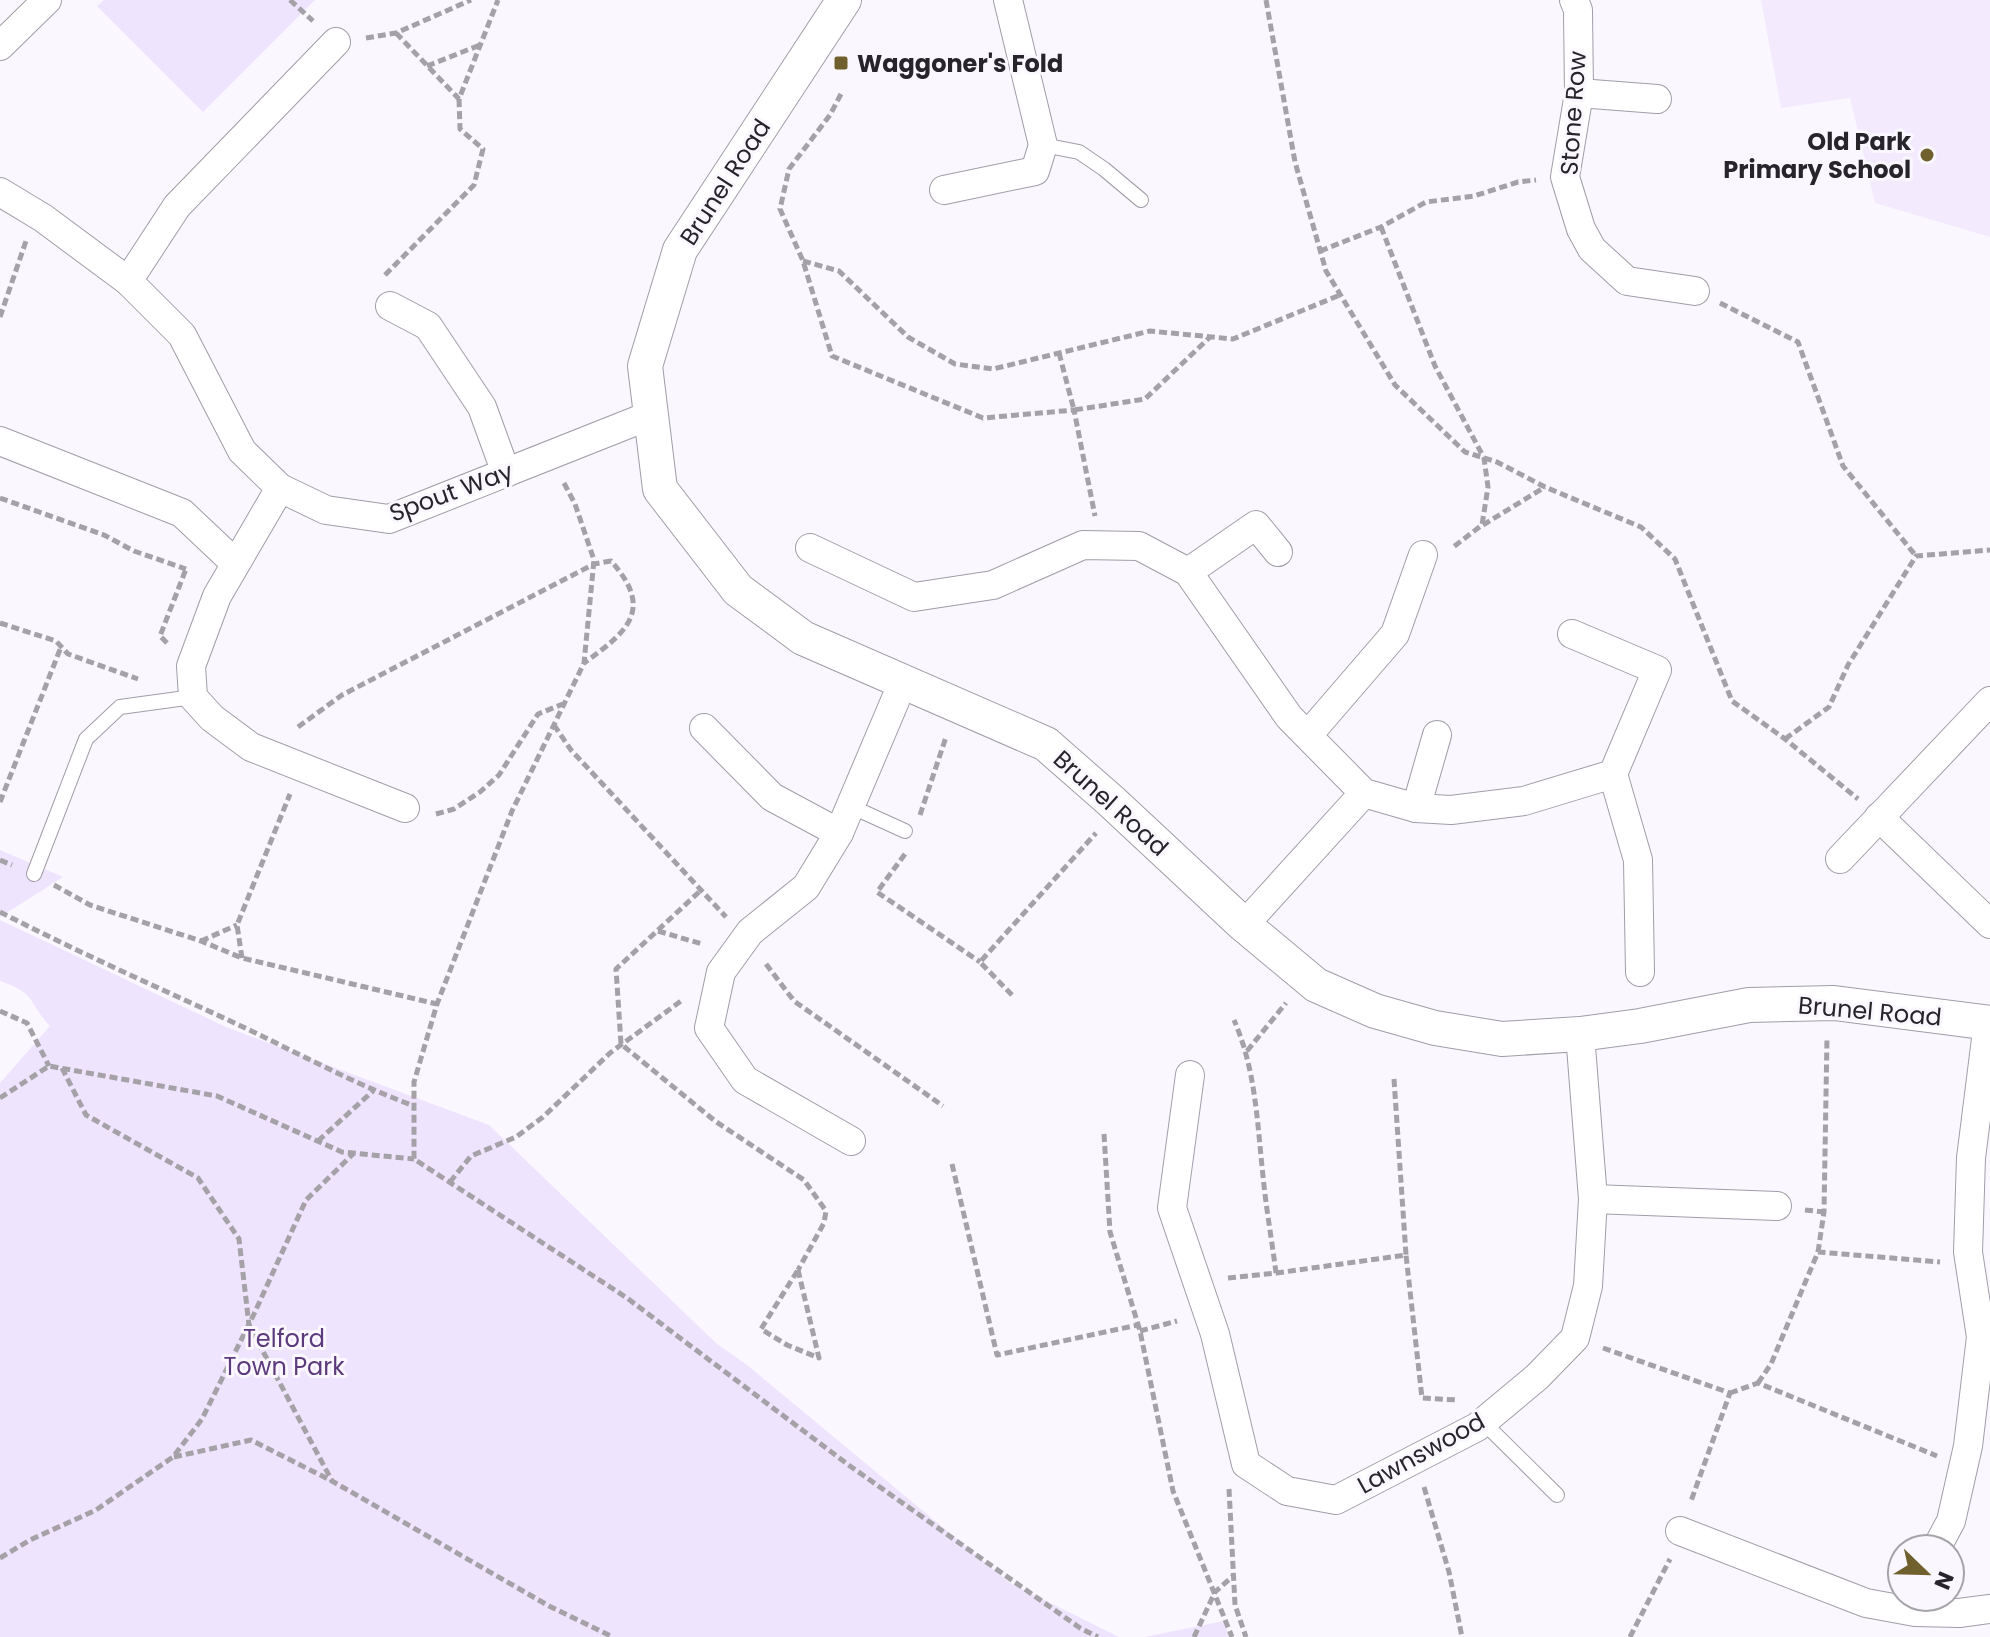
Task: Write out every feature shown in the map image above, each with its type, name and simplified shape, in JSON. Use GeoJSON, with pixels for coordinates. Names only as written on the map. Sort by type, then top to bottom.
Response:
{"type":"FeatureCollection","features":[{"type":"Feature","properties":{"kind":"street"},"geometry":{"type":"LineString","coordinates":[[0,46],[47,0]]}},
{"type":"Feature","properties":{"kind":"street","name":"Brunel Road"},"geometry":{"type":"LineString","coordinates":[[844,0],[680,250],[645,366],[660,489],[738,590],[803,638],[1046,744],[1244,925],[1316,985],[1375,1011],[1435,1028],[1502,1039],[1640,1026],[1749,1005],[1827,1003],[1989,1023]]}},
{"type":"Feature","properties":{"kind":"street"},"geometry":{"type":"LineString","coordinates":[[944,190],[1035,171],[1043,145],[1008,0]]}},
{"type":"Feature","properties":{"kind":"street","name":"Stone Row"},"geometry":{"type":"LineString","coordinates":[[1574,0],[1578,10],[1579,93],[1565,177],[1581,229],[1592,249],[1627,281],[1695,291]]}},
{"type":"Feature","properties":{"kind":"street"},"geometry":{"type":"LineString","coordinates":[[128,281],[177,206],[336,42]]}},
{"type":"Feature","properties":{"kind":"street"},"geometry":{"type":"LineString","coordinates":[[1579,93],[1657,99]]}},
{"type":"Feature","properties":{"kind":"street","name":"Spout Way"},"geometry":{"type":"LineString","coordinates":[[0,192],[35,213],[128,281],[182,335],[242,451],[280,488],[326,510],[389,519],[651,415]]}},
{"type":"Feature","properties":{"kind":"street"},"geometry":{"type":"LineString","coordinates":[[390,306],[428,326],[482,407],[506,473]]}},
{"type":"Feature","properties":{"kind":"street"},"geometry":{"type":"LineString","coordinates":[[0,441],[182,513],[235,563]]}},
{"type":"Feature","properties":{"kind":"street"},"geometry":{"type":"LineString","coordinates":[[280,488],[217,596],[191,666],[193,697],[212,718],[251,747],[405,808]]}},
{"type":"Feature","properties":{"kind":"street"},"geometry":{"type":"LineString","coordinates":[[1188,572],[1256,525],[1278,552]]}},
{"type":"Feature","properties":{"kind":"street"},"geometry":{"type":"LineString","coordinates":[[810,548],[914,597],[993,585],[1083,545],[1139,546],[1188,572],[1289,717],[1364,793],[1416,808],[1451,810],[1524,801],[1613,774]]}},
{"type":"Feature","properties":{"kind":"street"},"geometry":{"type":"LineString","coordinates":[[1308,735],[1395,634],[1423,555]]}},
{"type":"Feature","properties":{"kind":"street"},"geometry":{"type":"LineString","coordinates":[[1572,634],[1657,670],[1613,774],[1638,860],[1640,972]]}},
{"type":"Feature","properties":{"kind":"street"},"geometry":{"type":"LineString","coordinates":[[851,1141],[745,1080],[709,1028],[724,967],[745,938],[806,887],[839,833],[903,682]]}},
{"type":"Feature","properties":{"kind":"street"},"geometry":{"type":"LineString","coordinates":[[1840,859],[1990,701]]}},
{"type":"Feature","properties":{"kind":"street"},"geometry":{"type":"LineString","coordinates":[[704,728],[772,797],[839,833]]}},
{"type":"Feature","properties":{"kind":"street"},"geometry":{"type":"LineString","coordinates":[[1416,808],[1437,735]]}},
{"type":"Feature","properties":{"kind":"street"},"geometry":{"type":"LineString","coordinates":[[1244,925],[1364,793]]}},
{"type":"Feature","properties":{"kind":"street"},"geometry":{"type":"LineString","coordinates":[[1879,817],[1990,924]]}},
{"type":"Feature","properties":{"kind":"street"},"geometry":{"type":"LineString","coordinates":[[1945,1533],[1951,1521],[1968,1446],[1986,1337],[1976,1257],[1971,1158],[1989,1023]]}},
{"type":"Feature","properties":{"kind":"street"},"geometry":{"type":"LineString","coordinates":[[1575,1338],[1588,1286],[1593,1199],[1580,1034]]}},
{"type":"Feature","properties":{"kind":"street"},"geometry":{"type":"LineString","coordinates":[[1190,1075],[1172,1208],[1208,1312],[1246,1464]]}},
{"type":"Feature","properties":{"kind":"street"},"geometry":{"type":"LineString","coordinates":[[1593,1199],[1777,1206]]}},
{"type":"Feature","properties":{"kind":"street","name":"Lawnswood"},"geometry":{"type":"LineString","coordinates":[[1246,1464],[1287,1491],[1336,1500],[1487,1419],[1537,1377],[1575,1338]]}},
{"type":"Feature","properties":{"kind":"street"},"geometry":{"type":"LineString","coordinates":[[1680,1531],[1866,1603],[1886,1603]]}},
{"type":"Feature","properties":{"kind":"street"},"geometry":{"type":"LineString","coordinates":[[1966,1612],[1990,1609]]}},
{"type":"Feature","properties":{"kind":"lane"},"geometry":{"type":"LineString","coordinates":[[1043,145],[1079,152],[1141,200]]}},
{"type":"Feature","properties":{"kind":"lane"},"geometry":{"type":"LineString","coordinates":[[34,874],[86,739],[120,707],[193,697]]}},
{"type":"Feature","properties":{"kind":"lane"},"geometry":{"type":"LineString","coordinates":[[850,806],[905,831]]}},
{"type":"Feature","properties":{"kind":"lane"},"geometry":{"type":"LineString","coordinates":[[1487,1419],[1557,1495]]}},
{"type":"Feature","properties":{"kind":"path"},"geometry":{"type":"LineString","coordinates":[[290,0],[336,42],[396,33],[471,0]]}},
{"type":"Feature","properties":{"kind":"path"},"geometry":{"type":"LineString","coordinates":[[390,306],[374,286],[474,185],[483,149],[460,129],[459,99],[498,0]]}},
{"type":"Feature","properties":{"kind":"path"},"geometry":{"type":"LineString","coordinates":[[1266,0],[1295,162],[1326,271],[1395,385],[1465,452],[1641,527],[1675,559],[1732,701],[1785,739],[1879,817]]}},
{"type":"Feature","properties":{"kind":"path"},"geometry":{"type":"LineString","coordinates":[[396,33],[459,99]]}},
{"type":"Feature","properties":{"kind":"path"},"geometry":{"type":"LineString","coordinates":[[427,66],[480,45]]}},
{"type":"Feature","properties":{"kind":"path"},"geometry":{"type":"LineString","coordinates":[[841,94],[830,115],[789,169],[780,209],[803,261],[832,356],[983,418],[1074,410],[1145,399],[1210,337]]}},
{"type":"Feature","properties":{"kind":"path"},"geometry":{"type":"LineString","coordinates":[[1320,251],[1381,227],[1426,202],[1474,196],[1518,182],[1565,177]]}},
{"type":"Feature","properties":{"kind":"path"},"geometry":{"type":"LineString","coordinates":[[0,317],[35,213]]}},
{"type":"Feature","properties":{"kind":"path"},"geometry":{"type":"LineString","coordinates":[[1381,227],[1435,366],[1484,458],[1488,487],[1482,525]]}},
{"type":"Feature","properties":{"kind":"path"},"geometry":{"type":"LineString","coordinates":[[803,261],[839,271],[908,337],[955,364],[993,369],[1150,331],[1233,339],[1340,295]]}},
{"type":"Feature","properties":{"kind":"path"},"geometry":{"type":"LineString","coordinates":[[1695,291],[1798,342],[1843,466],[1916,556]]}},
{"type":"Feature","properties":{"kind":"path"},"geometry":{"type":"LineString","coordinates":[[1059,353],[1074,410],[1101,546]]}},
{"type":"Feature","properties":{"kind":"path"},"geometry":{"type":"LineString","coordinates":[[414,1159],[414,1082],[437,1004],[512,811],[584,663],[594,564],[575,504],[550,456]]}},
{"type":"Feature","properties":{"kind":"path"},"geometry":{"type":"LineString","coordinates":[[1423,555],[1456,547],[1482,525],[1545,487]]}},
{"type":"Feature","properties":{"kind":"path"},"geometry":{"type":"LineString","coordinates":[[0,498],[104,535],[134,551],[186,569]]}},
{"type":"Feature","properties":{"kind":"path"},"geometry":{"type":"LineString","coordinates":[[1916,556],[1990,550]]}},
{"type":"Feature","properties":{"kind":"path"},"geometry":{"type":"LineString","coordinates":[[1785,739],[1829,707],[1848,665],[1916,556]]}},
{"type":"Feature","properties":{"kind":"path"},"geometry":{"type":"LineString","coordinates":[[298,727],[342,695],[594,564],[611,561],[623,575],[634,605],[627,626],[615,641],[584,663]]}},
{"type":"Feature","properties":{"kind":"path"},"geometry":{"type":"LineString","coordinates":[[0,623],[56,641],[68,654],[144,681],[158,702]]}},
{"type":"Feature","properties":{"kind":"path"},"geometry":{"type":"LineString","coordinates":[[0,802],[61,647]]}},
{"type":"Feature","properties":{"kind":"path"},"geometry":{"type":"LineString","coordinates":[[405,808],[430,816],[454,809],[480,792],[499,775],[538,714],[564,704]]}},
{"type":"Feature","properties":{"kind":"path"},"geometry":{"type":"LineString","coordinates":[[554,724],[571,750],[745,938],[794,1001],[943,1106]]}},
{"type":"Feature","properties":{"kind":"path"},"geometry":{"type":"LineString","coordinates":[[242,958],[237,925],[301,767]]}},
{"type":"Feature","properties":{"kind":"path"},"geometry":{"type":"LineString","coordinates":[[1012,995],[980,962],[1118,808]]}},
{"type":"Feature","properties":{"kind":"path"},"geometry":{"type":"LineString","coordinates":[[0,860],[34,874],[90,905],[201,941],[242,958],[437,1004]]}},
{"type":"Feature","properties":{"kind":"path"},"geometry":{"type":"LineString","coordinates":[[0,912],[84,955],[373,1091],[414,1106]]}},
{"type":"Feature","properties":{"kind":"path"},"geometry":{"type":"LineString","coordinates":[[201,941],[237,925]]}},
{"type":"Feature","properties":{"kind":"path"},"geometry":{"type":"LineString","coordinates":[[450,1182],[471,1156],[516,1137],[543,1117],[610,1053],[724,967],[705,945],[657,931]]}},
{"type":"Feature","properties":{"kind":"path"},"geometry":{"type":"LineString","coordinates":[[1247,1051],[1307,977]]}},
{"type":"Feature","properties":{"kind":"path"},"geometry":{"type":"LineString","coordinates":[[1575,1338],[1730,1393],[1758,1383],[1771,1364],[1818,1252],[1824,1212],[1827,1003]]}},
{"type":"Feature","properties":{"kind":"path"},"geometry":{"type":"LineString","coordinates":[[0,1011],[27,1023],[49,1066]]}},
{"type":"Feature","properties":{"kind":"path"},"geometry":{"type":"LineString","coordinates":[[1234,1020],[1247,1051],[1260,1131],[1276,1273]]}},
{"type":"Feature","properties":{"kind":"path"},"geometry":{"type":"LineString","coordinates":[[0,1098],[49,1066],[217,1096],[342,1152],[414,1159],[627,1298],[850,1466],[1080,1628],[1098,1637]]}},
{"type":"Feature","properties":{"kind":"path"},"geometry":{"type":"LineString","coordinates":[[62,1068],[86,1115],[198,1178],[239,1239],[249,1325],[332,1481]]}},
{"type":"Feature","properties":{"kind":"path"},"geometry":{"type":"LineString","coordinates":[[1394,1079],[1406,1255],[1422,1398],[1470,1401],[1487,1419]]}},
{"type":"Feature","properties":{"kind":"path"},"geometry":{"type":"LineString","coordinates":[[318,1141],[373,1091]]}},
{"type":"Feature","properties":{"kind":"path"},"geometry":{"type":"LineString","coordinates":[[1104,1134],[1110,1232],[1139,1328],[1173,1491],[1232,1637]]}},
{"type":"Feature","properties":{"kind":"path"},"geometry":{"type":"LineString","coordinates":[[0,1558],[30,1540],[96,1510],[173,1457],[202,1419],[306,1200],[353,1154]]}},
{"type":"Feature","properties":{"kind":"path"},"geometry":{"type":"LineString","coordinates":[[952,1164],[997,1355],[1208,1312]]}},
{"type":"Feature","properties":{"kind":"path"},"geometry":{"type":"LineString","coordinates":[[1818,1252],[1935,1260],[1976,1257]]}},
{"type":"Feature","properties":{"kind":"path"},"geometry":{"type":"LineString","coordinates":[[1197,1282],[1406,1255]]}},
{"type":"Feature","properties":{"kind":"path"},"geometry":{"type":"LineString","coordinates":[[798,1270],[802,1285],[819,1358],[787,1345],[761,1329],[798,1270]]}},
{"type":"Feature","properties":{"kind":"path"},"geometry":{"type":"LineString","coordinates":[[1758,1383],[1963,1466]]}},
{"type":"Feature","properties":{"kind":"path"},"geometry":{"type":"LineString","coordinates":[[1630,1637],[1673,1553],[1730,1393]]}},
{"type":"Feature","properties":{"kind":"path"},"geometry":{"type":"LineString","coordinates":[[173,1457],[251,1440],[332,1481],[549,1606],[613,1637]]}},
{"type":"Feature","properties":{"kind":"path"},"geometry":{"type":"LineString","coordinates":[[1416,1458],[1449,1572],[1462,1637]]}},
{"type":"Feature","properties":{"kind":"path"},"geometry":{"type":"LineString","coordinates":[[1246,1464],[1228,1479],[1235,1605],[1246,1637]]}},
{"type":"Feature","properties":{"kind":"path"},"geometry":{"type":"LineString","coordinates":[[1194,1637],[1215,1592],[1234,1575]]}},
{"type":"Feature","properties":{"kind":"shaded area","name":"Old Park Primary School"},"geometry":{"type":"Polygon","coordinates":[[[1761,0],[1990,0],[1990,237],[1875,203],[1850,98],[1781,108],[1761,0]]]}},
{"type":"Feature","properties":{"kind":"green space"},"geometry":{"type":"Polygon","coordinates":[[[104,0],[315,0],[203,112],[97,6],[104,0]]]}},
{"type":"Feature","properties":{"kind":"green space"},"geometry":{"type":"Polygon","coordinates":[[[0,850],[63,877],[0,917],[0,850]]]}},
{"type":"Feature","properties":{"kind":"green space","name":"Telford Town Park"},"geometry":{"type":"Polygon","coordinates":[[[0,920],[226,1027],[489,1125],[717,1344],[747,1365],[1010,1583],[1119,1637],[0,1637],[0,1083],[50,1026],[26,994],[0,981],[0,920]]]}},
{"type":"Feature","properties":{"kind":"green space"},"geometry":{"type":"Polygon","coordinates":[[[1224,1621],[1229,1637],[1144,1637],[1224,1621]]]}},
{"type":"Feature","properties":{"kind":"place","name":"Waggoner's Fold"},"geometry":{"type":"Point","coordinates":[841,63]}},
{"type":"Feature","properties":{"kind":"place","name":"Old Park Primary School"},"geometry":{"type":"Point","coordinates":[1927,155]}}]}
